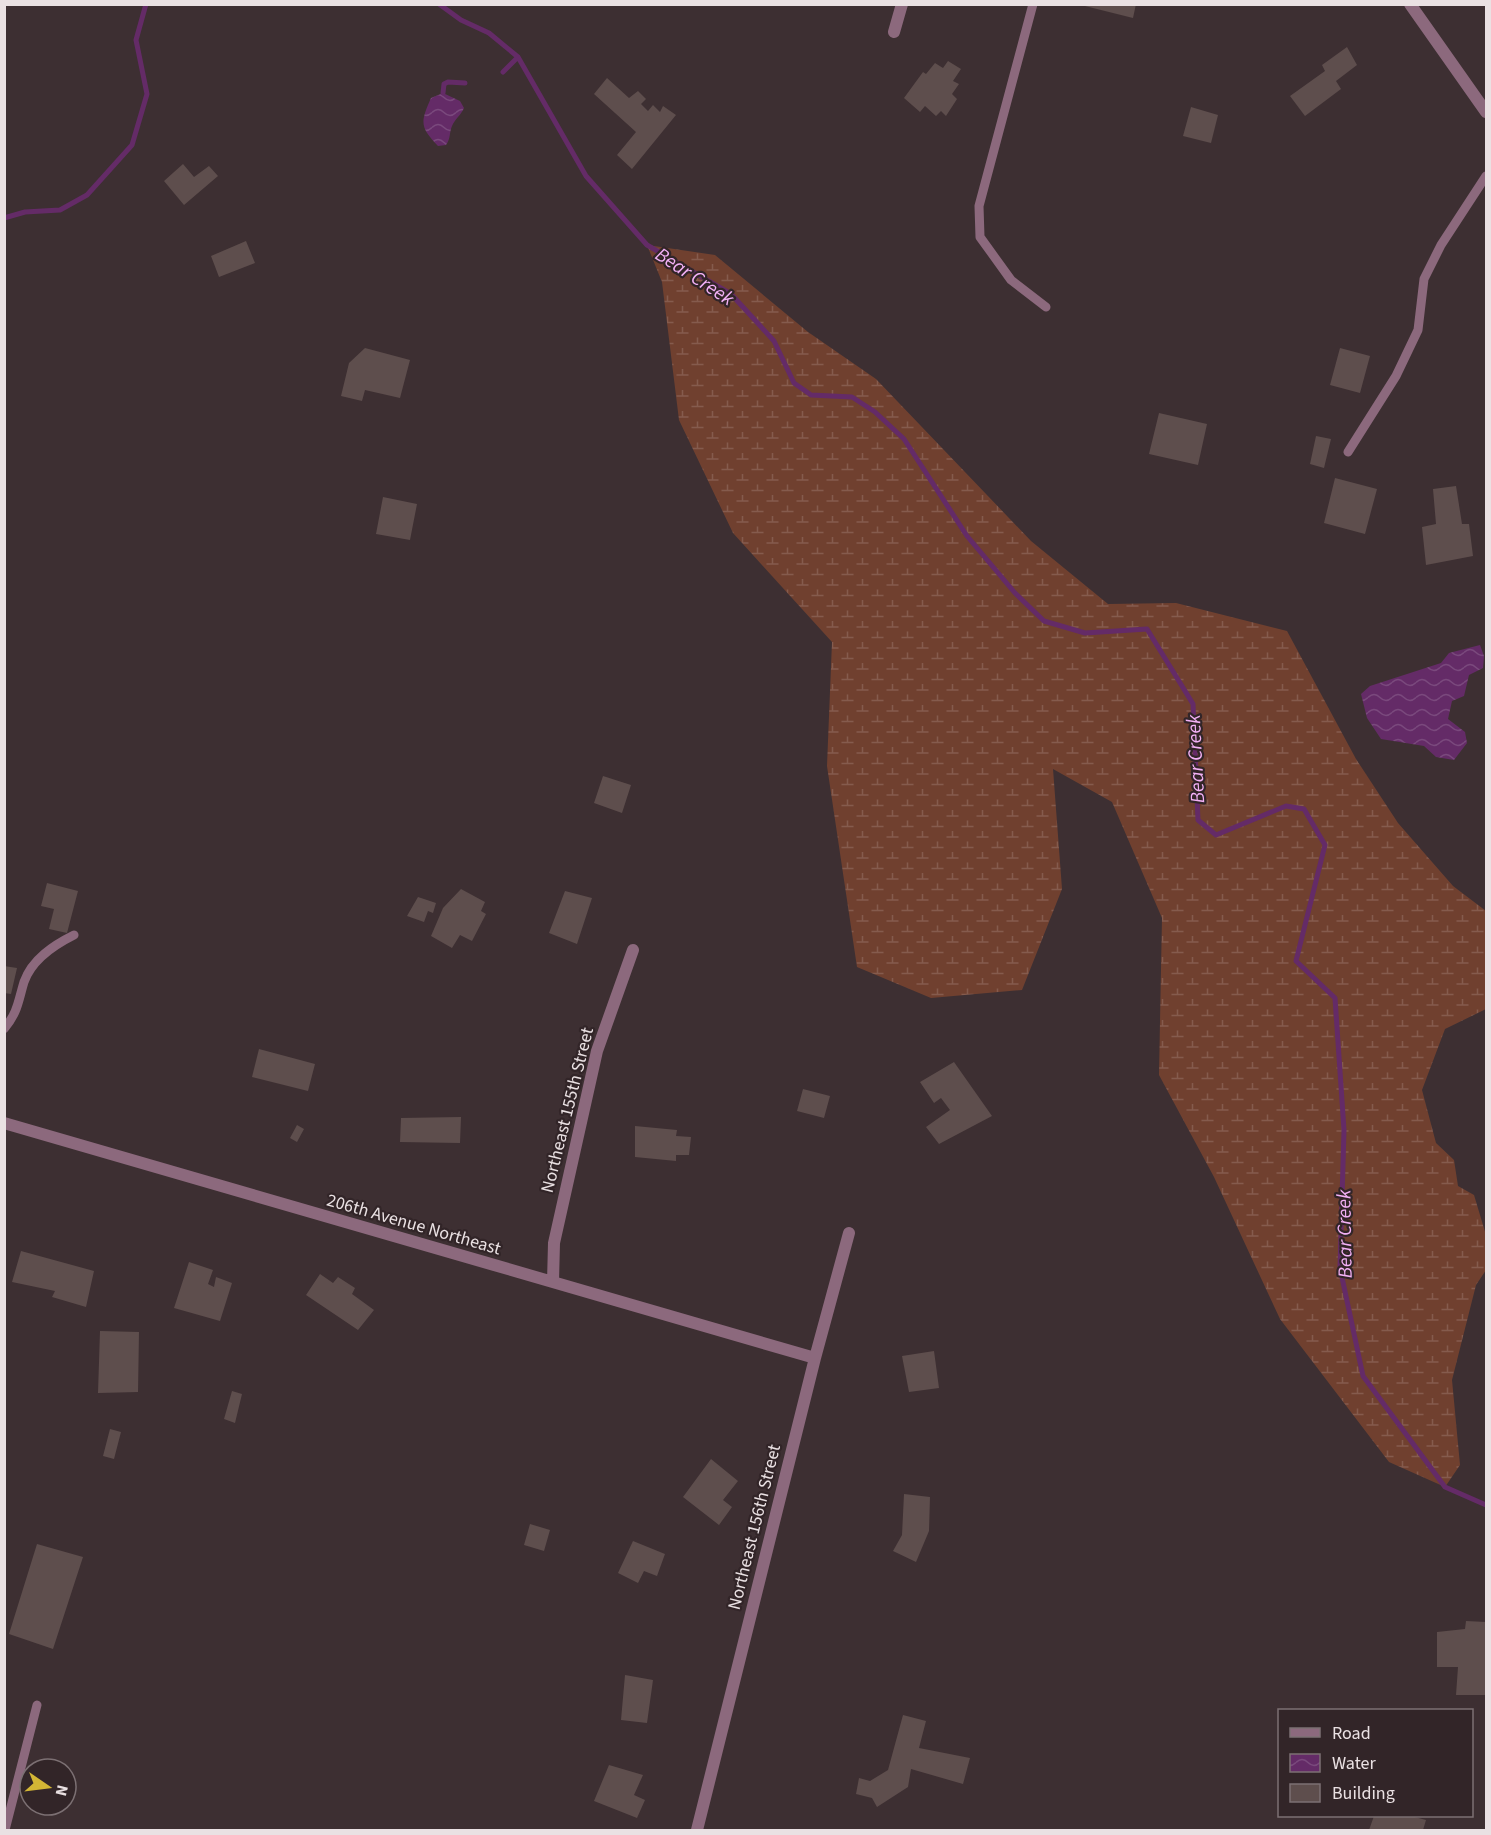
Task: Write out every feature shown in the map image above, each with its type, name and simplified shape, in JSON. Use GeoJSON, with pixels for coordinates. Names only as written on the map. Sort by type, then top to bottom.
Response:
{"type":"FeatureCollection","features":[{"type":"Feature","properties":{"kind":"street"},"geometry":{"type":"LineString","coordinates":[[894,32],[902,4]]}},
{"type":"Feature","properties":{"kind":"street"},"geometry":{"type":"LineString","coordinates":[[1410,4],[1486,112]]}},
{"type":"Feature","properties":{"kind":"street","name":"Northeast 155th Street"},"geometry":{"type":"LineString","coordinates":[[553,1282],[554,1243],[597,1052],[633,950]]}},
{"type":"Feature","properties":{"kind":"street","name":"206th Avenue Northeast"},"geometry":{"type":"LineString","coordinates":[[4,1123],[815,1358]]}},
{"type":"Feature","properties":{"kind":"street","name":"Northeast 156th Street"},"geometry":{"type":"LineString","coordinates":[[697,1830],[815,1358],[849,1233]]}},
{"type":"Feature","properties":{"kind":"lane"},"geometry":{"type":"LineString","coordinates":[[1033,4],[979,206],[979,226],[980,237],[1011,280],[1046,307]]}},
{"type":"Feature","properties":{"kind":"lane"},"geometry":{"type":"LineString","coordinates":[[1348,452],[1396,376],[1418,330],[1424,279],[1441,245],[1486,176]]}},
{"type":"Feature","properties":{"kind":"lane"},"geometry":{"type":"LineString","coordinates":[[4,1029],[17,1013],[25,979],[48,949],[74,935]]}},
{"type":"Feature","properties":{"kind":"lane"},"geometry":{"type":"LineString","coordinates":[[5,1830],[37,1705]]}},
{"type":"Feature","properties":{"kind":"green space"},"geometry":{"type":"Polygon","coordinates":[[[647,245],[715,255],[808,332],[876,379],[1031,541],[1108,604],[1176,603],[1287,631],[1356,759],[1398,823],[1453,886],[1486,911],[1486,1009],[1445,1029],[1422,1090],[1436,1143],[1454,1160],[1458,1186],[1474,1195],[1486,1235],[1486,1270],[1476,1285],[1452,1380],[1460,1465],[1445,1487],[1389,1462],[1280,1319],[1214,1177],[1159,1075],[1162,918],[1112,802],[1053,769],[1062,889],[1022,990],[931,998],[857,967],[827,766],[832,642],[733,533],[679,420],[662,282],[647,245]]]}},
{"type":"Feature","properties":{"kind":"water"},"geometry":{"type":"Polygon","coordinates":[[[443,93],[460,101],[464,108],[452,126],[446,145],[438,146],[425,129],[424,119],[431,98],[443,93]]]}},
{"type":"Feature","properties":{"kind":"water"},"geometry":{"type":"Polygon","coordinates":[[[1480,645],[1484,656],[1483,668],[1469,675],[1464,696],[1452,701],[1448,719],[1465,732],[1467,743],[1454,760],[1436,757],[1424,746],[1381,739],[1367,718],[1361,694],[1370,686],[1441,663],[1449,653],[1480,645]]]}},
{"type":"Feature","properties":{"kind":"building"},"geometry":{"type":"Polygon","coordinates":[[[1077,4],[1136,4],[1133,18],[1077,4]]]}},
{"type":"Feature","properties":{"kind":"building"},"geometry":{"type":"Polygon","coordinates":[[[1347,47],[1357,65],[1336,81],[1341,89],[1305,116],[1290,96],[1325,71],[1322,65],[1347,47]]]}},
{"type":"Feature","properties":{"kind":"building"},"geometry":{"type":"Polygon","coordinates":[[[948,61],[961,69],[953,81],[959,84],[952,94],[957,99],[946,116],[941,111],[936,116],[925,106],[920,112],[904,98],[923,72],[926,74],[935,63],[943,68],[948,61]]]}},
{"type":"Feature","properties":{"kind":"building"},"geometry":{"type":"Polygon","coordinates":[[[607,78],[629,98],[638,91],[646,99],[641,104],[648,111],[653,105],[660,112],[663,106],[676,115],[632,169],[617,155],[636,132],[594,94],[607,78]]]}},
{"type":"Feature","properties":{"kind":"building"},"geometry":{"type":"Polygon","coordinates":[[[1191,107],[1218,115],[1211,143],[1183,136],[1191,107]]]}},
{"type":"Feature","properties":{"kind":"building"},"geometry":{"type":"Polygon","coordinates":[[[183,164],[194,177],[209,166],[218,176],[184,205],[164,181],[183,164]]]}},
{"type":"Feature","properties":{"kind":"building"},"geometry":{"type":"Polygon","coordinates":[[[246,241],[255,263],[219,277],[211,256],[246,241]]]}},
{"type":"Feature","properties":{"kind":"building"},"geometry":{"type":"Polygon","coordinates":[[[365,348],[410,360],[400,398],[365,390],[362,401],[341,396],[349,363],[365,348]]]}},
{"type":"Feature","properties":{"kind":"building"},"geometry":{"type":"Polygon","coordinates":[[[1340,348],[1370,356],[1360,393],[1330,385],[1340,348]]]}},
{"type":"Feature","properties":{"kind":"building"},"geometry":{"type":"Polygon","coordinates":[[[1159,413],[1207,424],[1198,465],[1149,454],[1159,413]]]}},
{"type":"Feature","properties":{"kind":"building"},"geometry":{"type":"Polygon","coordinates":[[[1316,436],[1331,439],[1324,468],[1310,464],[1316,436]]]}},
{"type":"Feature","properties":{"kind":"building"},"geometry":{"type":"Polygon","coordinates":[[[1335,478],[1377,489],[1365,534],[1324,523],[1335,478]]]}},
{"type":"Feature","properties":{"kind":"building"},"geometry":{"type":"Polygon","coordinates":[[[1456,486],[1462,524],[1469,524],[1473,556],[1426,565],[1422,527],[1436,524],[1433,489],[1456,486]]]}},
{"type":"Feature","properties":{"kind":"building"},"geometry":{"type":"Polygon","coordinates":[[[383,497],[417,504],[410,540],[376,534],[383,497]]]}},
{"type":"Feature","properties":{"kind":"building"},"geometry":{"type":"Polygon","coordinates":[[[603,776],[631,785],[622,813],[594,803],[603,776]]]}},
{"type":"Feature","properties":{"kind":"building"},"geometry":{"type":"Polygon","coordinates":[[[47,883],[78,891],[67,933],[49,929],[54,909],[41,906],[47,883]]]}},
{"type":"Feature","properties":{"kind":"building"},"geometry":{"type":"Polygon","coordinates":[[[461,889],[485,902],[481,911],[486,914],[472,941],[460,935],[452,948],[431,936],[443,908],[461,889]]]}},
{"type":"Feature","properties":{"kind":"building"},"geometry":{"type":"Polygon","coordinates":[[[565,891],[592,898],[577,944],[549,933],[565,891]]]}},
{"type":"Feature","properties":{"kind":"building"},"geometry":{"type":"Polygon","coordinates":[[[418,897],[436,903],[433,913],[428,911],[424,922],[407,916],[418,897]]]}},
{"type":"Feature","properties":{"kind":"building"},"geometry":{"type":"Polygon","coordinates":[[[4,966],[17,968],[11,994],[4,993],[4,966]]]}},
{"type":"Feature","properties":{"kind":"building"},"geometry":{"type":"Polygon","coordinates":[[[259,1049],[315,1064],[308,1091],[252,1077],[259,1049]]]}},
{"type":"Feature","properties":{"kind":"building"},"geometry":{"type":"Polygon","coordinates":[[[954,1062],[992,1116],[939,1144],[926,1127],[950,1110],[941,1098],[934,1103],[920,1082],[954,1062]]]}},
{"type":"Feature","properties":{"kind":"building"},"geometry":{"type":"Polygon","coordinates":[[[803,1089],[830,1096],[824,1118],[797,1111],[803,1089]]]}},
{"type":"Feature","properties":{"kind":"building"},"geometry":{"type":"Polygon","coordinates":[[[461,1117],[460,1143],[400,1142],[401,1118],[461,1117]]]}},
{"type":"Feature","properties":{"kind":"building"},"geometry":{"type":"Polygon","coordinates":[[[297,1125],[304,1129],[297,1142],[290,1138],[297,1125]]]}},
{"type":"Feature","properties":{"kind":"building"},"geometry":{"type":"Polygon","coordinates":[[[635,1126],[677,1130],[676,1136],[691,1137],[689,1155],[676,1155],[676,1161],[635,1157],[635,1126]]]}},
{"type":"Feature","properties":{"kind":"building"},"geometry":{"type":"Polygon","coordinates":[[[21,1251],[94,1271],[86,1307],[52,1297],[55,1291],[12,1282],[21,1251]]]}},
{"type":"Feature","properties":{"kind":"building"},"geometry":{"type":"Polygon","coordinates":[[[189,1262],[213,1270],[208,1284],[214,1287],[216,1277],[232,1283],[220,1321],[174,1308],[189,1262]]]}},
{"type":"Feature","properties":{"kind":"building"},"geometry":{"type":"Polygon","coordinates":[[[320,1274],[333,1283],[338,1277],[355,1288],[352,1294],[374,1310],[358,1330],[306,1295],[320,1274]]]}},
{"type":"Feature","properties":{"kind":"building"},"geometry":{"type":"Polygon","coordinates":[[[100,1331],[139,1332],[138,1392],[98,1393],[100,1331]]]}},
{"type":"Feature","properties":{"kind":"building"},"geometry":{"type":"Polygon","coordinates":[[[934,1351],[939,1388],[909,1392],[902,1356],[934,1351]]]}},
{"type":"Feature","properties":{"kind":"building"},"geometry":{"type":"Polygon","coordinates":[[[232,1391],[242,1394],[235,1423],[224,1419],[232,1391]]]}},
{"type":"Feature","properties":{"kind":"building"},"geometry":{"type":"Polygon","coordinates":[[[110,1429],[121,1432],[114,1459],[103,1456],[110,1429]]]}},
{"type":"Feature","properties":{"kind":"building"},"geometry":{"type":"Polygon","coordinates":[[[711,1459],[738,1481],[723,1500],[732,1507],[719,1525],[683,1497],[711,1459]]]}},
{"type":"Feature","properties":{"kind":"building"},"geometry":{"type":"Polygon","coordinates":[[[904,1494],[930,1497],[929,1531],[916,1562],[893,1551],[902,1535],[904,1494]]]}},
{"type":"Feature","properties":{"kind":"building"},"geometry":{"type":"Polygon","coordinates":[[[530,1524],[550,1530],[544,1551],[524,1545],[530,1524]]]}},
{"type":"Feature","properties":{"kind":"building"},"geometry":{"type":"Polygon","coordinates":[[[633,1541],[665,1554],[657,1576],[644,1571],[638,1583],[618,1573],[633,1541]]]}},
{"type":"Feature","properties":{"kind":"building"},"geometry":{"type":"Polygon","coordinates":[[[37,1544],[83,1557],[53,1649],[9,1634],[37,1544]]]}},
{"type":"Feature","properties":{"kind":"building"},"geometry":{"type":"Polygon","coordinates":[[[1466,1621],[1486,1622],[1486,1695],[1456,1695],[1458,1667],[1437,1667],[1437,1632],[1465,1629],[1466,1621]]]}},
{"type":"Feature","properties":{"kind":"building"},"geometry":{"type":"Polygon","coordinates":[[[625,1675],[653,1680],[647,1723],[621,1720],[625,1675]]]}},
{"type":"Feature","properties":{"kind":"building"},"geometry":{"type":"Polygon","coordinates":[[[903,1715],[926,1721],[919,1748],[970,1758],[963,1784],[911,1769],[908,1787],[877,1807],[872,1798],[856,1794],[859,1778],[870,1781],[888,1770],[903,1715]]]}},
{"type":"Feature","properties":{"kind":"building"},"geometry":{"type":"Polygon","coordinates":[[[609,1765],[643,1775],[634,1795],[645,1800],[637,1818],[594,1801],[609,1765]]]}},
{"type":"Feature","properties":{"kind":"building"},"geometry":{"type":"Polygon","coordinates":[[[1374,1817],[1415,1817],[1426,1820],[1423,1830],[1369,1830],[1374,1817]]]}},
{"type":"Feature","properties":{"kind":"waterway","name":"Bear Creek"},"geometry":{"type":"LineString","coordinates":[[4,218],[25,212],[60,210],[87,195],[132,145],[147,94],[136,40],[146,4]]}},
{"type":"Feature","properties":{"kind":"waterway","name":"Bear Creek"},"geometry":{"type":"LineString","coordinates":[[439,4],[461,20],[489,33],[518,57],[586,176],[647,245],[731,294],[774,341],[794,383],[811,395],[852,397],[875,412],[904,439],[967,536],[1015,593],[1044,621],[1085,633],[1147,629],[1193,704],[1198,820],[1216,835],[1286,806],[1304,809],[1325,845],[1296,961],[1335,998],[1344,1130],[1340,1268],[1363,1376],[1445,1487],[1486,1505]]}},
{"type":"Feature","properties":{"kind":"waterway"},"geometry":{"type":"LineString","coordinates":[[503,72],[518,57]]}},
{"type":"Feature","properties":{"kind":"waterway"},"geometry":{"type":"LineString","coordinates":[[443,93],[444,84],[448,82],[465,83]]}}]}
